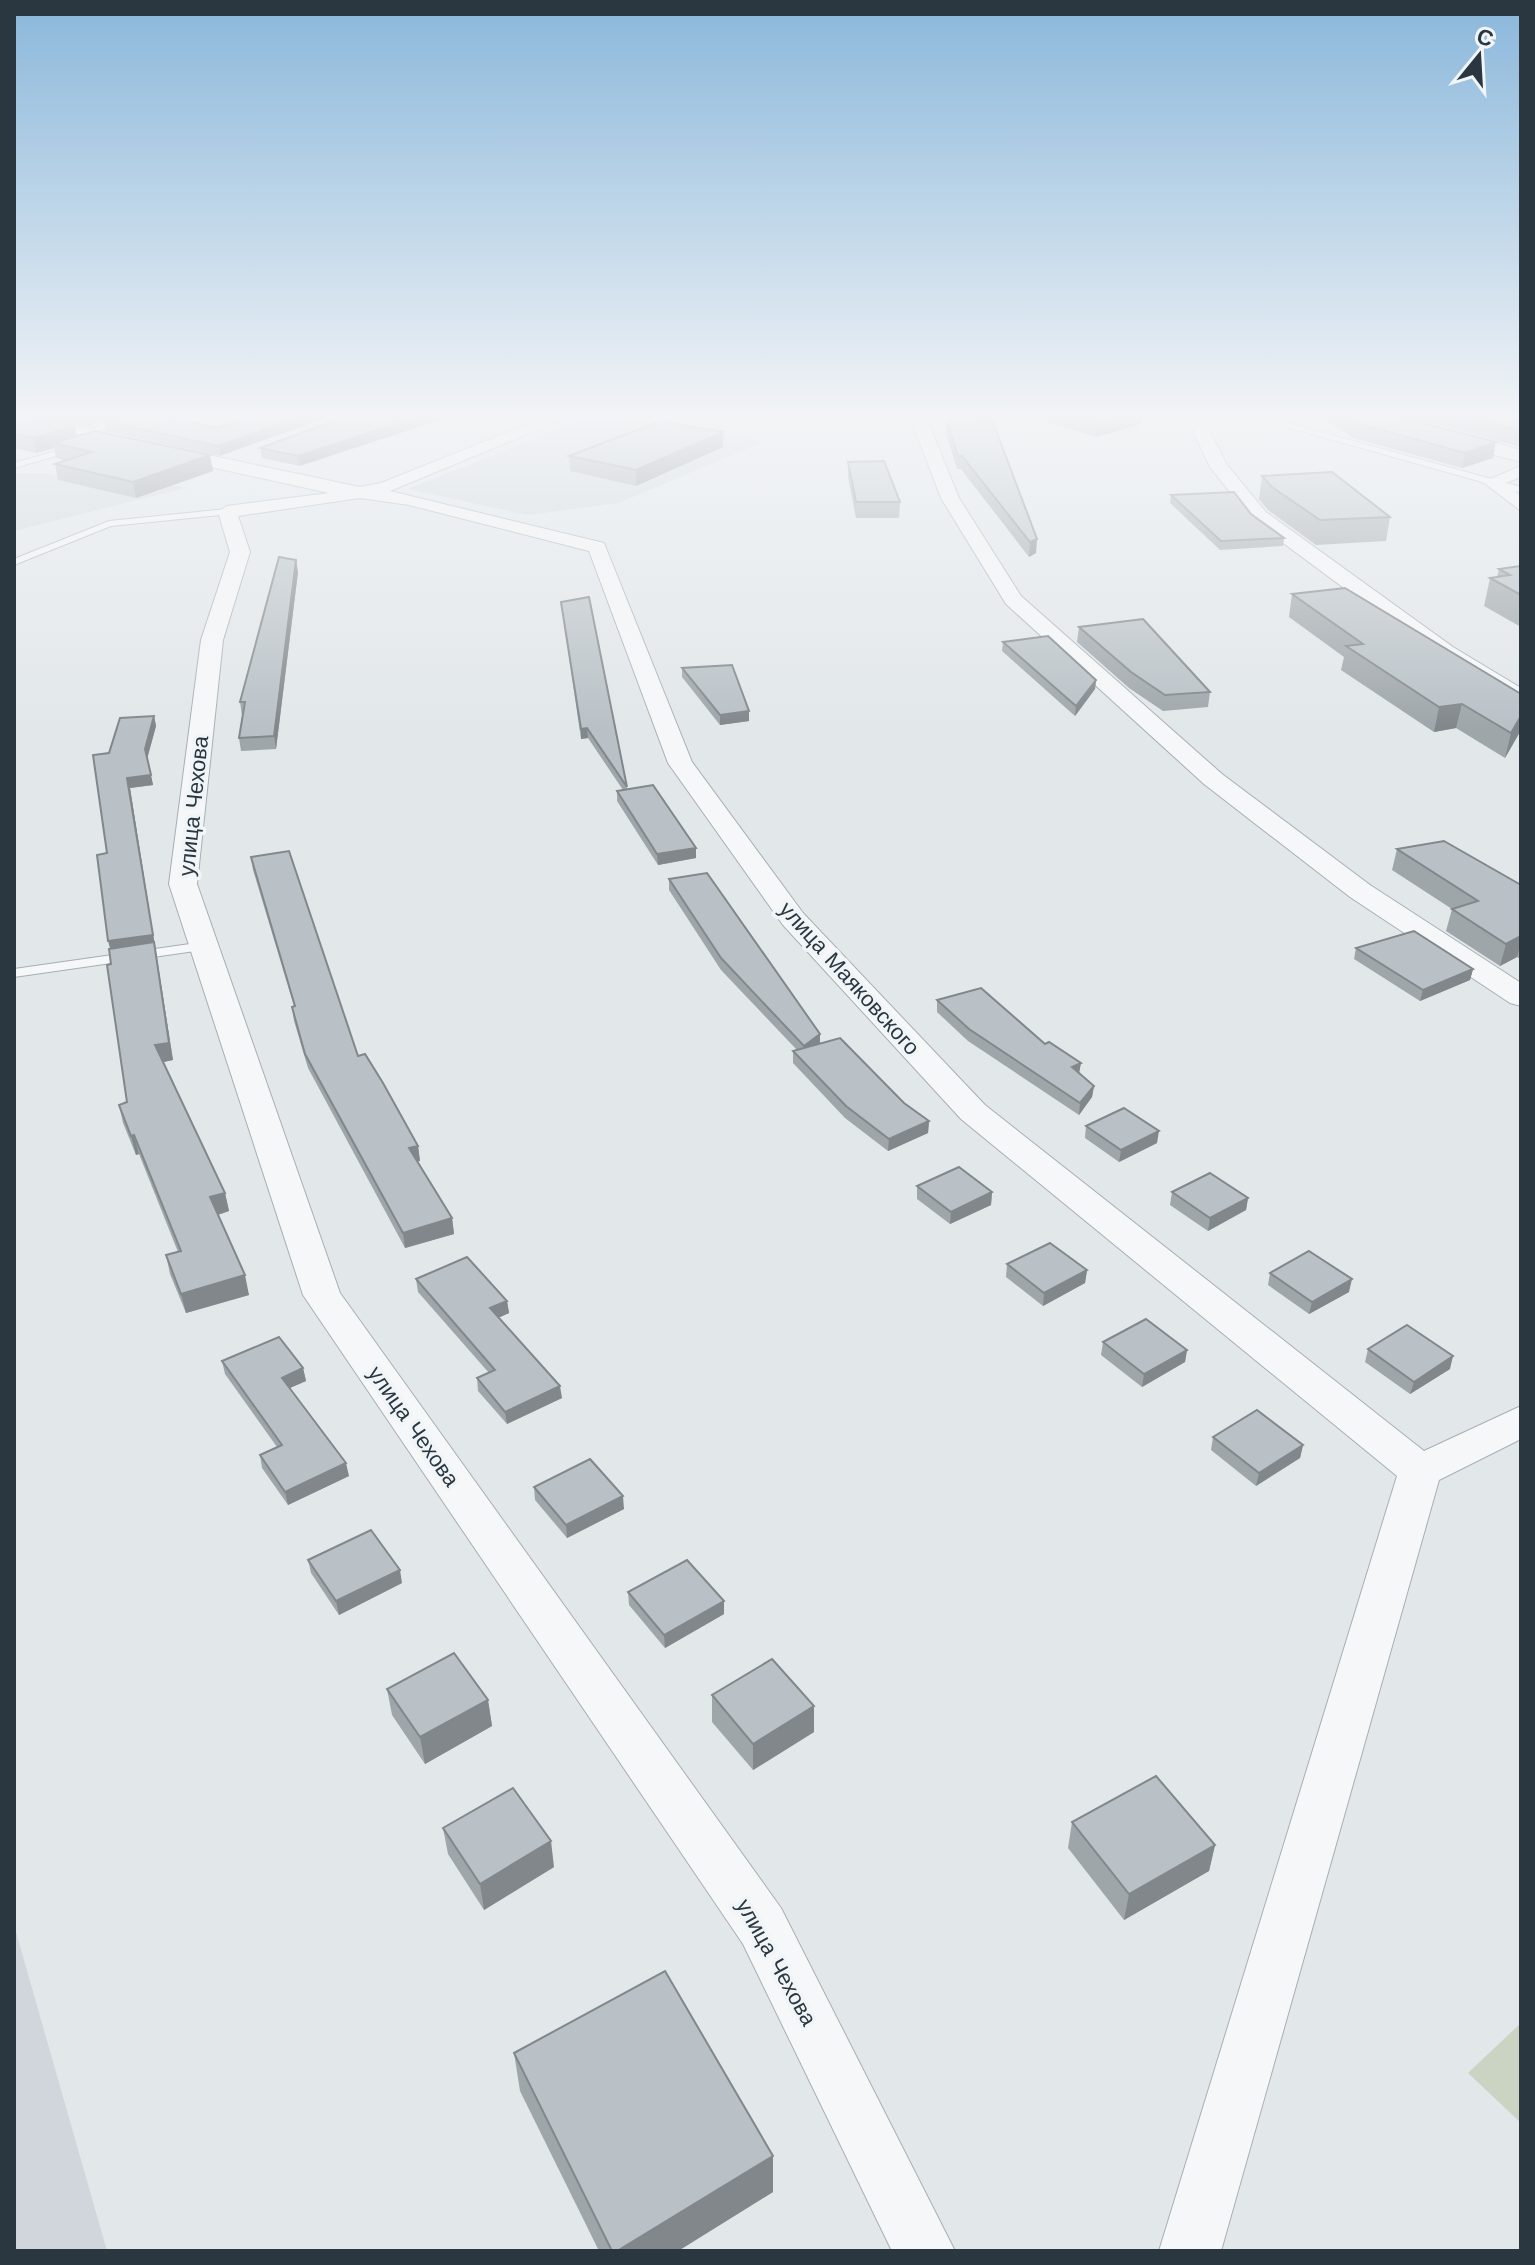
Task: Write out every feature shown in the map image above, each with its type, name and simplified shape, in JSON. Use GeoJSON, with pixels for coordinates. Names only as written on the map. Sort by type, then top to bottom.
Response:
{"type":"FeatureCollection","features":[{"type":"Feature","properties":{"kind":"street","name":"улица Чехова"},"geometry":{"type":"LineString","coordinates":[[229,518],[240,552],[212,640],[183,884],[322,1295],[762,1926],[924,2251]]}},
{"type":"Feature","properties":{"kind":"street","name":"улица Маяковского"},"geometry":{"type":"LineString","coordinates":[[480,518],[597,547],[680,763],[793,919],[973,1112],[1420,1471]]}},
{"type":"Feature","properties":{"kind":"street"},"geometry":{"type":"LineString","coordinates":[[962,518],[1013,600],[1213,779],[1360,891],[1521,997]]}},
{"type":"Feature","properties":{"kind":"street"},"geometry":{"type":"LineString","coordinates":[[1261,518],[1445,652],[1521,698]]}},
{"type":"Feature","properties":{"kind":"street"},"geometry":{"type":"LineString","coordinates":[[1190,2251],[1420,1471],[1521,1421]]}},
{"type":"Feature","properties":{"kind":"lane"},"geometry":{"type":"LineString","coordinates":[[14,562],[109,524],[171,518]]}},
{"type":"Feature","properties":{"kind":"lane"},"geometry":{"type":"LineString","coordinates":[[14,973],[204,946]]}},
{"type":"Feature","properties":{"kind":"shaded area"},"geometry":{"type":"Polygon","coordinates":[[[14,518],[67,518],[14,531],[14,518]]]}},
{"type":"Feature","properties":{"kind":"shaded area"},"geometry":{"type":"Polygon","coordinates":[[[14,1925],[107,2251],[14,2251],[14,1925]]]}},
{"type":"Feature","properties":{"kind":"green space"},"geometry":{"type":"Polygon","coordinates":[[[1521,2023],[1521,2123],[1468,2073],[1521,2023]]]}},
{"type":"Feature","properties":{"kind":"building"},"geometry":{"type":"Polygon","coordinates":[[[1011,518],[1029,518],[1037,539],[1030,542],[1011,518]]]}},
{"type":"Feature","properties":{"kind":"building"},"geometry":{"type":"Polygon","coordinates":[[[1196,518],[1256,518],[1284,538],[1221,541],[1196,518]]]}},
{"type":"Feature","properties":{"kind":"building"},"geometry":{"type":"Polygon","coordinates":[[[1317,518],[1374,518],[1320,520],[1317,518]]]}},
{"type":"Feature","properties":{"kind":"building"},"geometry":{"type":"Polygon","coordinates":[[[279,557],[296,560],[274,736],[239,738],[245,702],[240,702],[279,557]]]}},
{"type":"Feature","properties":{"kind":"building"},"geometry":{"type":"Polygon","coordinates":[[[1521,566],[1521,595],[1490,578],[1510,575],[1499,569],[1521,566]]]}},
{"type":"Feature","properties":{"kind":"building"},"geometry":{"type":"Polygon","coordinates":[[[1345,588],[1521,694],[1521,716],[1511,733],[1462,704],[1439,707],[1346,646],[1363,644],[1292,594],[1345,588]]]}},
{"type":"Feature","properties":{"kind":"building"},"geometry":{"type":"Polygon","coordinates":[[[589,597],[627,787],[587,728],[581,729],[561,602],[589,597]]]}},
{"type":"Feature","properties":{"kind":"building"},"geometry":{"type":"Polygon","coordinates":[[[1143,619],[1210,692],[1165,695],[1131,672],[1079,627],[1143,619]]]}},
{"type":"Feature","properties":{"kind":"building"},"geometry":{"type":"Polygon","coordinates":[[[1048,636],[1096,680],[1076,706],[1003,642],[1048,636]]]}},
{"type":"Feature","properties":{"kind":"building"},"geometry":{"type":"Polygon","coordinates":[[[732,665],[749,711],[720,715],[682,668],[732,665]]]}},
{"type":"Feature","properties":{"kind":"building"},"geometry":{"type":"Polygon","coordinates":[[[154,716],[145,749],[151,775],[127,778],[153,935],[108,941],[97,855],[107,853],[93,755],[109,753],[120,718],[154,716]]]}},
{"type":"Feature","properties":{"kind":"building"},"geometry":{"type":"Polygon","coordinates":[[[653,785],[696,848],[657,854],[617,791],[653,785]]]}},
{"type":"Feature","properties":{"kind":"building"},"geometry":{"type":"Polygon","coordinates":[[[1444,841],[1521,885],[1521,936],[1506,944],[1452,909],[1478,901],[1397,849],[1444,841]]]}},
{"type":"Feature","properties":{"kind":"building"},"geometry":{"type":"Polygon","coordinates":[[[289,851],[358,1056],[365,1054],[383,1083],[418,1146],[409,1148],[452,1218],[403,1233],[305,1054],[292,1007],[295,1006],[251,857],[289,851]]]}},
{"type":"Feature","properties":{"kind":"building"},"geometry":{"type":"Polygon","coordinates":[[[707,873],[820,1034],[804,1046],[721,958],[669,879],[707,873]]]}},
{"type":"Feature","properties":{"kind":"building"},"geometry":{"type":"Polygon","coordinates":[[[1414,931],[1473,969],[1423,990],[1356,948],[1414,931]]]}},
{"type":"Feature","properties":{"kind":"building"},"geometry":{"type":"Polygon","coordinates":[[[154,942],[169,1043],[155,1045],[225,1193],[210,1197],[245,1275],[181,1294],[166,1255],[181,1251],[119,1105],[127,1102],[107,965],[111,964],[109,949],[154,942]]]}},
{"type":"Feature","properties":{"kind":"building"},"geometry":{"type":"Polygon","coordinates":[[[981,988],[1045,1044],[1049,1042],[1081,1063],[1072,1067],[1094,1086],[1080,1103],[969,1029],[937,1000],[981,988]]]}},
{"type":"Feature","properties":{"kind":"building"},"geometry":{"type":"Polygon","coordinates":[[[840,1038],[904,1103],[929,1121],[889,1139],[846,1106],[793,1051],[840,1038]]]}},
{"type":"Feature","properties":{"kind":"building"},"geometry":{"type":"Polygon","coordinates":[[[1124,1108],[1159,1131],[1121,1150],[1086,1126],[1124,1108]]]}},
{"type":"Feature","properties":{"kind":"building"},"geometry":{"type":"Polygon","coordinates":[[[959,1167],[992,1192],[951,1212],[917,1186],[959,1167]]]}},
{"type":"Feature","properties":{"kind":"building"},"geometry":{"type":"Polygon","coordinates":[[[1210,1173],[1248,1198],[1210,1218],[1172,1192],[1210,1173]]]}},
{"type":"Feature","properties":{"kind":"building"},"geometry":{"type":"Polygon","coordinates":[[[1050,1243],[1087,1270],[1044,1293],[1007,1264],[1050,1243]]]}},
{"type":"Feature","properties":{"kind":"building"},"geometry":{"type":"Polygon","coordinates":[[[1309,1251],[1352,1279],[1312,1302],[1270,1273],[1309,1251]]]}},
{"type":"Feature","properties":{"kind":"building"},"geometry":{"type":"Polygon","coordinates":[[[467,1257],[507,1301],[490,1308],[560,1386],[505,1412],[477,1378],[495,1370],[416,1279],[467,1257]]]}},
{"type":"Feature","properties":{"kind":"building"},"geometry":{"type":"Polygon","coordinates":[[[1146,1319],[1187,1350],[1144,1374],[1103,1342],[1146,1319]]]}},
{"type":"Feature","properties":{"kind":"building"},"geometry":{"type":"Polygon","coordinates":[[[1407,1325],[1453,1356],[1414,1382],[1368,1349],[1407,1325]]]}},
{"type":"Feature","properties":{"kind":"building"},"geometry":{"type":"Polygon","coordinates":[[[279,1337],[303,1368],[282,1378],[346,1463],[285,1492],[260,1455],[282,1445],[222,1361],[279,1337]]]}},
{"type":"Feature","properties":{"kind":"building"},"geometry":{"type":"Polygon","coordinates":[[[1257,1410],[1303,1445],[1259,1473],[1213,1437],[1257,1410]]]}},
{"type":"Feature","properties":{"kind":"building"},"geometry":{"type":"Polygon","coordinates":[[[590,1459],[623,1496],[566,1525],[534,1487],[590,1459]]]}},
{"type":"Feature","properties":{"kind":"building"},"geometry":{"type":"Polygon","coordinates":[[[371,1530],[400,1570],[336,1601],[308,1560],[371,1530]]]}},
{"type":"Feature","properties":{"kind":"building"},"geometry":{"type":"Polygon","coordinates":[[[687,1560],[724,1601],[664,1635],[628,1592],[687,1560]]]}},
{"type":"Feature","properties":{"kind":"building"},"geometry":{"type":"Polygon","coordinates":[[[454,1653],[488,1700],[420,1737],[387,1689],[454,1653]]]}},
{"type":"Feature","properties":{"kind":"building"},"geometry":{"type":"Polygon","coordinates":[[[772,1659],[814,1706],[753,1744],[712,1695],[772,1659]]]}},
{"type":"Feature","properties":{"kind":"building"},"geometry":{"type":"Polygon","coordinates":[[[1156,1776],[1215,1845],[1129,1894],[1072,1822],[1156,1776]]]}},
{"type":"Feature","properties":{"kind":"building"},"geometry":{"type":"Polygon","coordinates":[[[513,1788],[551,1841],[480,1884],[443,1828],[513,1788]]]}},
{"type":"Feature","properties":{"kind":"building"},"geometry":{"type":"Polygon","coordinates":[[[665,1971],[773,2156],[617,2251],[612,2251],[514,2053],[665,1971]]]}}]}
